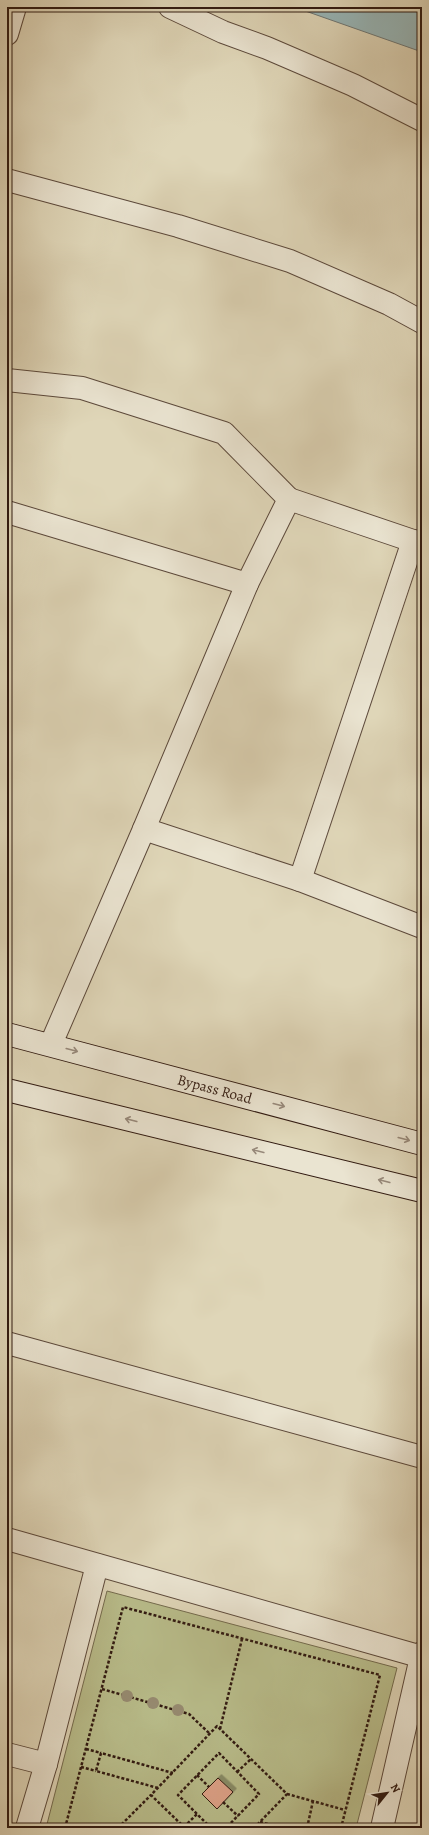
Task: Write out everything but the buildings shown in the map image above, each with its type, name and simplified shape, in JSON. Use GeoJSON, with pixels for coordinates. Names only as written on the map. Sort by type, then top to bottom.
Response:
{"type":"FeatureCollection","features":[{"type":"Feature","properties":{"kind":"street"},"geometry":{"type":"LineString","coordinates":[[7,34],[15,7]]}},
{"type":"Feature","properties":{"kind":"street"},"geometry":{"type":"LineString","coordinates":[[170,7],[223,32],[268,48],[353,85],[422,120]]}},
{"type":"Feature","properties":{"kind":"street"},"geometry":{"type":"LineString","coordinates":[[7,180],[178,226],[290,261],[389,304],[422,322]]}},
{"type":"Feature","properties":{"kind":"street"},"geometry":{"type":"LineString","coordinates":[[7,380],[82,388],[224,433],[288,499],[418,543],[300,880]]}},
{"type":"Feature","properties":{"kind":"street"},"geometry":{"type":"LineString","coordinates":[[51,1044],[144,829],[247,584],[288,499]]}},
{"type":"Feature","properties":{"kind":"street"},"geometry":{"type":"LineString","coordinates":[[7,512],[247,584]]}},
{"type":"Feature","properties":{"kind":"street"},"geometry":{"type":"LineString","coordinates":[[144,829],[300,880],[422,927]]}},
{"type":"Feature","properties":{"kind":"street","name":"Bypass Road"},"geometry":{"type":"LineString","coordinates":[[7,1034],[51,1044],[422,1144]]}},
{"type":"Feature","properties":{"kind":"street"},"geometry":{"type":"LineString","coordinates":[[7,1090],[422,1191]]}},
{"type":"Feature","properties":{"kind":"street"},"geometry":{"type":"LineString","coordinates":[[7,1343],[422,1457]]}},
{"type":"Feature","properties":{"kind":"street"},"geometry":{"type":"LineString","coordinates":[[7,1539],[422,1656],[382,1828]]}},
{"type":"Feature","properties":{"kind":"street"},"geometry":{"type":"LineString","coordinates":[[27,1828],[46,1764],[97,1565]]}},
{"type":"Feature","properties":{"kind":"street"},"geometry":{"type":"LineString","coordinates":[[7,1754],[46,1764]]}},
{"type":"Feature","properties":{"kind":"path"},"geometry":{"type":"LineString","coordinates":[[66,1828],[123,1607],[380,1676],[341,1828]]}},
{"type":"Feature","properties":{"kind":"path"},"geometry":{"type":"LineString","coordinates":[[220,1729],[242,1639]]}},
{"type":"Feature","properties":{"kind":"path"},"geometry":{"type":"LineString","coordinates":[[102,1689],[189,1714],[210,1734]]}},
{"type":"Feature","properties":{"kind":"path"},"geometry":{"type":"LineString","coordinates":[[118,1828],[218,1726],[287,1794],[345,1810]]}},
{"type":"Feature","properties":{"kind":"path"},"geometry":{"type":"LineString","coordinates":[[86,1749],[173,1773]]}},
{"type":"Feature","properties":{"kind":"path"},"geometry":{"type":"LineString","coordinates":[[96,1771],[101,1753]]}},
{"type":"Feature","properties":{"kind":"path"},"geometry":{"type":"LineString","coordinates":[[211,1828],[178,1795],[218,1753],[259,1794],[226,1828]]}},
{"type":"Feature","properties":{"kind":"path"},"geometry":{"type":"LineString","coordinates":[[237,1772],[251,1759]]}},
{"type":"Feature","properties":{"kind":"path"},"geometry":{"type":"LineString","coordinates":[[81,1767],[158,1788]]}},
{"type":"Feature","properties":{"kind":"path"},"geometry":{"type":"LineString","coordinates":[[197,1775],[209,1787]]}},
{"type":"Feature","properties":{"kind":"path"},"geometry":{"type":"LineString","coordinates":[[254,1828],[287,1794]]}},
{"type":"Feature","properties":{"kind":"path"},"geometry":{"type":"LineString","coordinates":[[151,1795],[184,1828],[196,1814]]}},
{"type":"Feature","properties":{"kind":"path"},"geometry":{"type":"LineString","coordinates":[[307,1828],[313,1801]]}},
{"type":"Feature","properties":{"kind":"path"},"geometry":{"type":"LineString","coordinates":[[224,1802],[238,1816]]}},
{"type":"Feature","properties":{"kind":"path"},"geometry":{"type":"LineString","coordinates":[[260,1822],[283,1828]]}},
{"type":"Feature","properties":{"kind":"green space"},"geometry":{"type":"Polygon","coordinates":[[[107,1591],[397,1668],[356,1828],[46,1828],[107,1591]]]}},
{"type":"Feature","properties":{"kind":"water"},"geometry":{"type":"Polygon","coordinates":[[[294,7],[422,7],[422,52],[294,7]]]}}]}
